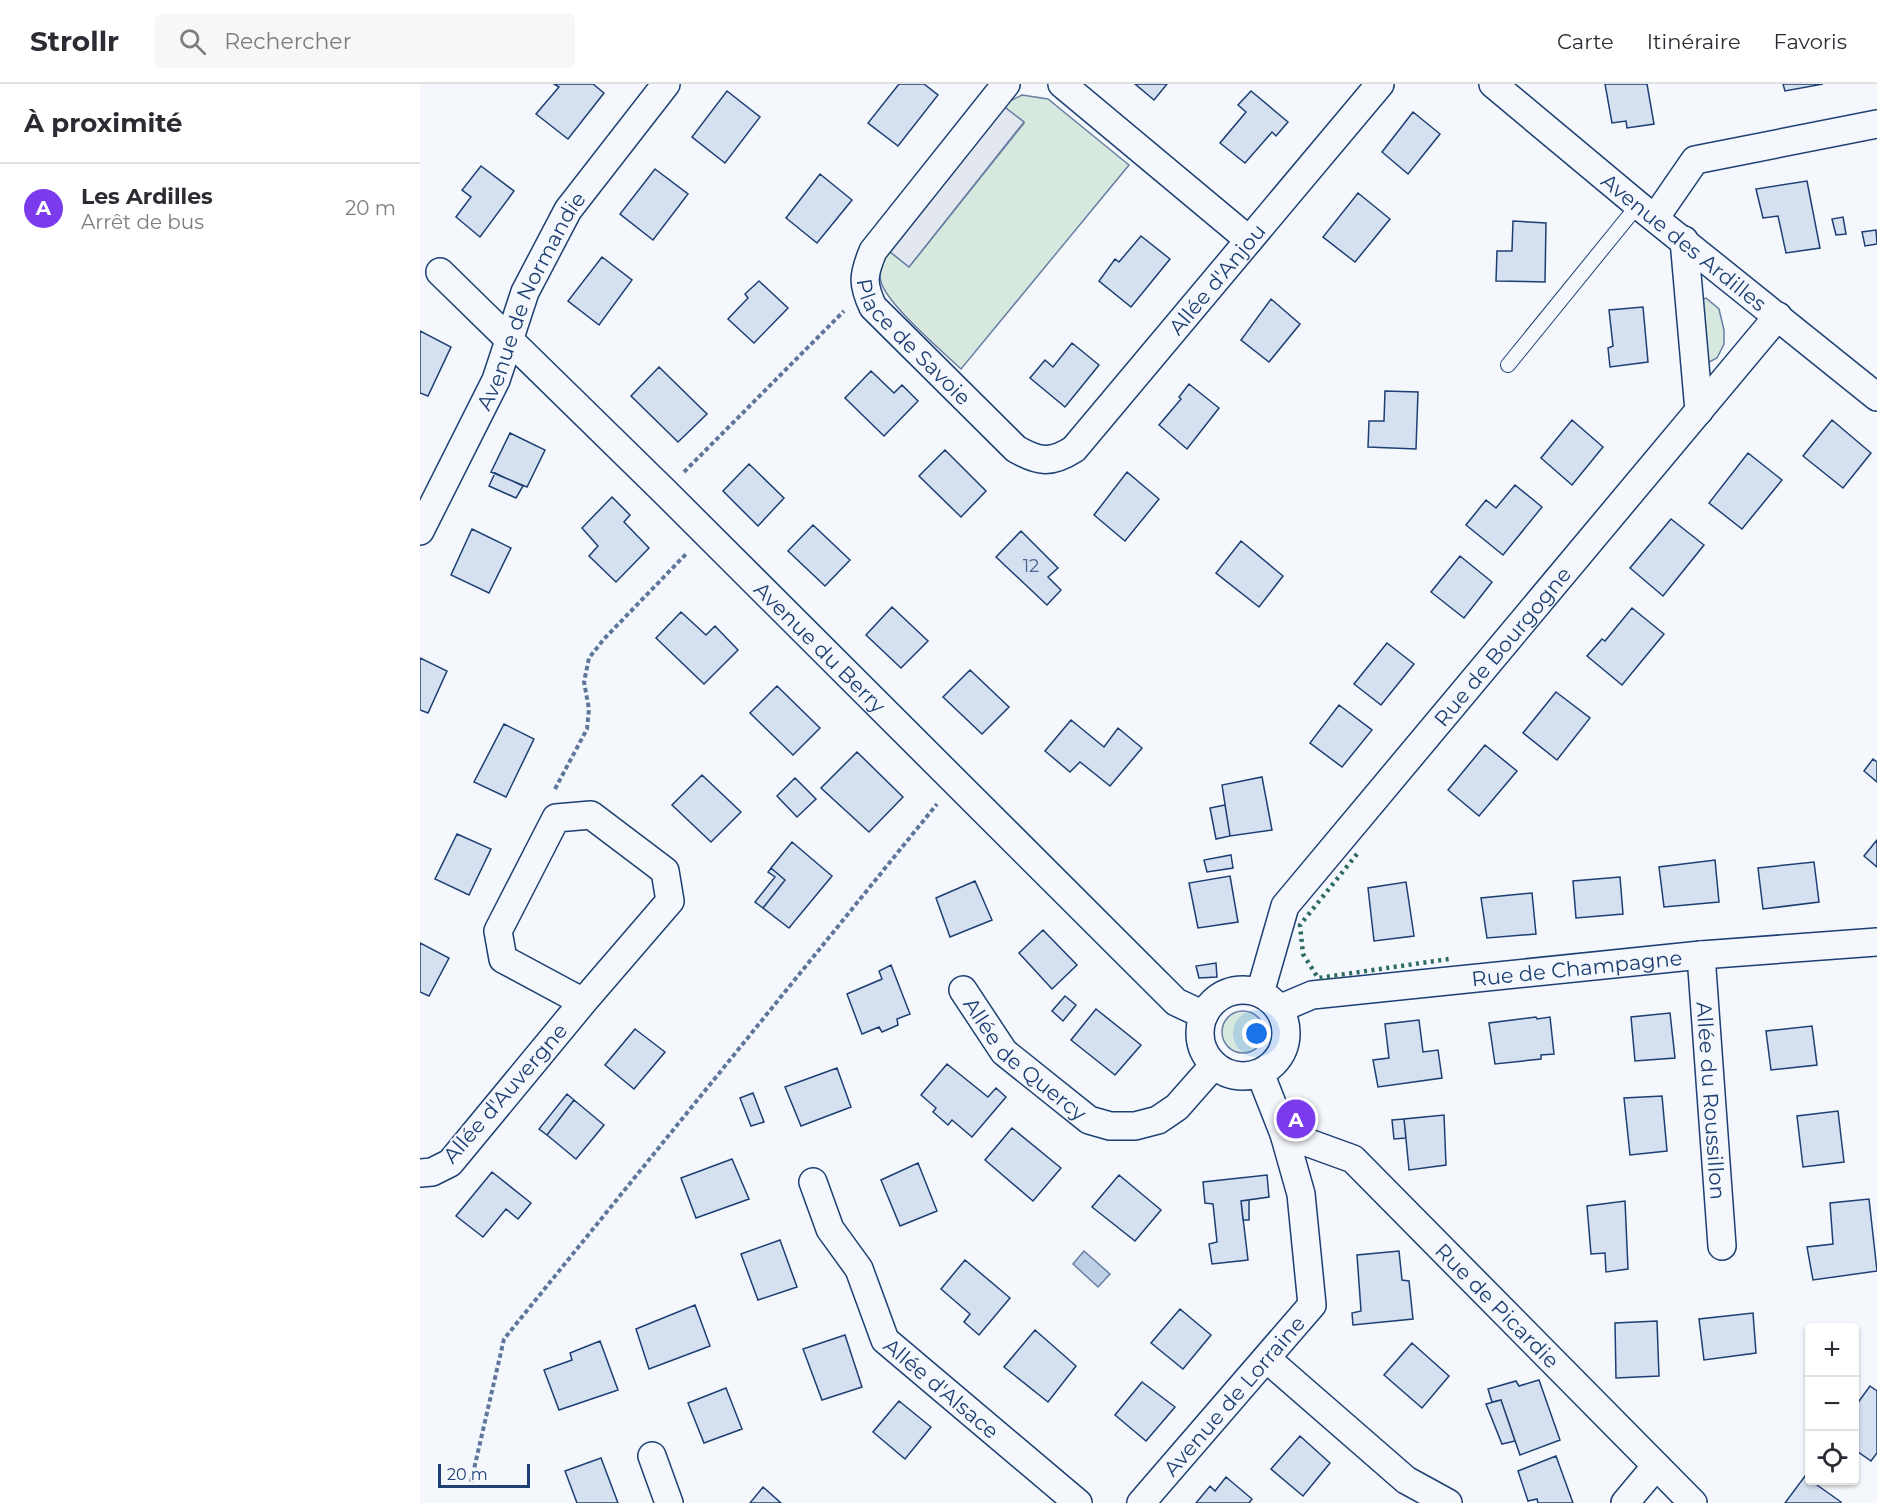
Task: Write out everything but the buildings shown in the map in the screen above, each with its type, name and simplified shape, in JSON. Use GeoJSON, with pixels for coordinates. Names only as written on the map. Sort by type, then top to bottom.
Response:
{"type":"FeatureCollection","features":[{"type":"Feature","properties":{"kind":"street","name":"Avenue de Normandie"},"geometry":{"type":"LineString","coordinates":[[420,531],[496,380],[525,292],[568,210],[666,84]]}},
{"type":"Feature","properties":{"kind":"street","name":"Place de Savoie"},"geometry":{"type":"LineString","coordinates":[[1006,84],[873,251],[865,271],[865,290],[873,307],[1016,449],[1030,457],[1044,460]]}},
{"type":"Feature","properties":{"kind":"street"},"geometry":{"type":"LineString","coordinates":[[1062,84],[1249,240]]}},
{"type":"Feature","properties":{"kind":"street","name":"Allée d'Anjou"},"geometry":{"type":"LineString","coordinates":[[1044,460],[1060,458],[1074,450],[1380,84]]}},
{"type":"Feature","properties":{"kind":"street","name":"Avenue des Ardilles"},"geometry":{"type":"LineString","coordinates":[[1493,84],[1877,397]]}},
{"type":"Feature","properties":{"kind":"street"},"geometry":{"type":"LineString","coordinates":[[1646,211],[1695,160],[1877,124]]}},
{"type":"Feature","properties":{"kind":"street"},"geometry":{"type":"LineString","coordinates":[[1684,240],[1699,411]]}},
{"type":"Feature","properties":{"kind":"street","name":"Avenue du Berry"},"geometry":{"type":"LineString","coordinates":[[440,272],[665,492],[1176,1002],[1204,1015]]}},
{"type":"Feature","properties":{"kind":"street","name":"Rue de Bourgogne"},"geometry":{"type":"LineString","coordinates":[[1270,1001],[1285,906],[1778,316]]}},
{"type":"Feature","properties":{"kind":"street","name":"Allée d'Auvergne"},"geometry":{"type":"LineString","coordinates":[[420,1173],[432,1172],[450,1163],[670,901],[665,871],[591,815],[556,818],[498,931],[503,959],[583,1002]]}},
{"type":"Feature","properties":{"kind":"street","name":"Rue de Champagne"},"geometry":{"type":"LineString","coordinates":[[1270,1001],[1701,955],[1877,942]]}},
{"type":"Feature","properties":{"kind":"street","name":"Allée du Roussillon"},"geometry":{"type":"LineString","coordinates":[[1701,955],[1722,1246]]}},
{"type":"Feature","properties":{"kind":"street","name":"Allée de Quercy"},"geometry":{"type":"LineString","coordinates":[[963,990],[1004,1052],[1089,1120],[1110,1126],[1135,1126],[1158,1120],[1177,1107],[1214,1065]]}},
{"type":"Feature","properties":{"kind":"street"},"geometry":{"type":"LineString","coordinates":[[1247,990],[1270,1001],[1287,1033],[1285,1045],[1279,1057],[1260,1073],[1248,1076],[1236,1076],[1214,1065],[1206,1055],[1201,1042],[1200,1028],[1211,1004],[1227,993],[1247,990]]}},
{"type":"Feature","properties":{"kind":"street","name":"Avenue de Lorraine"},"geometry":{"type":"LineString","coordinates":[[1141,1503],[1312,1305],[1301,1194],[1284,1134],[1260,1073]]}},
{"type":"Feature","properties":{"kind":"street","name":"Rue de Picardie"},"geometry":{"type":"LineString","coordinates":[[1284,1134],[1353,1159],[1693,1503]]}},
{"type":"Feature","properties":{"kind":"street","name":"Allée d'Alsace"},"geometry":{"type":"LineString","coordinates":[[813,1182],[830,1229],[859,1269],[885,1340],[1078,1503]]}},
{"type":"Feature","properties":{"kind":"street"},"geometry":{"type":"LineString","coordinates":[[1267,1359],[1406,1480],[1448,1503]]}},
{"type":"Feature","properties":{"kind":"street"},"geometry":{"type":"LineString","coordinates":[[652,1456],[669,1503]]}},
{"type":"Feature","properties":{"kind":"street"},"geometry":{"type":"LineString","coordinates":[[1625,1503],[1656,1466]]}},
{"type":"Feature","properties":{"kind":"lane"},"geometry":{"type":"LineString","coordinates":[[1508,365],[1646,211]]}},
{"type":"Feature","properties":{"kind":"path"},"geometry":{"type":"LineString","coordinates":[[665,492],[865,290]]}},
{"type":"Feature","properties":{"kind":"path"},"geometry":{"type":"LineString","coordinates":[[556,818],[554,791],[587,729],[589,709],[584,682],[589,658],[604,639],[706,533]]}},
{"type":"Feature","properties":{"kind":"path"},"geometry":{"type":"LineString","coordinates":[[471,1482],[504,1339],[955,782]]}},
{"type":"Feature","properties":{"kind":"shaded area"},"geometry":{"type":"Polygon","coordinates":[[[1022,95],[1048,99],[1129,165],[961,369],[893,302],[881,282],[881,270],[889,251],[909,267],[1024,123],[1002,105],[1022,95]]]}},
{"type":"Feature","properties":{"kind":"shaded area"},"geometry":{"type":"Polygon","coordinates":[[[1002,105],[1024,122],[909,267],[889,251],[1002,105]]]}},
{"type":"Feature","properties":{"kind":"shaded area"},"geometry":{"type":"Polygon","coordinates":[[[1706,298],[1719,309],[1724,330],[1724,344],[1717,358],[1709,362],[1702,355],[1696,302],[1706,298]]]}},
{"type":"Feature","properties":{"kind":"shaded area"},"geometry":{"type":"Polygon","coordinates":[[[1243,1011],[1251,1012],[1258,1017],[1263,1024],[1263,1040],[1258,1047],[1251,1052],[1243,1053],[1235,1052],[1228,1047],[1223,1040],[1222,1032],[1223,1024],[1228,1017],[1235,1012],[1243,1011]]]}},
{"type":"Feature","properties":{"kind":"water"},"geometry":{"type":"Polygon","coordinates":[[[1084,1251],[1110,1274],[1098,1287],[1073,1264],[1084,1251]]]}},
{"type":"Feature","properties":{"kind":"hedge"},"geometry":{"type":"LineString","coordinates":[[1357,854],[1300,925],[1303,954],[1318,978],[1449,959]]}},
{"type":"Feature","properties":{"kind":"place","name":"Les Ardilles"},"geometry":{"type":"Point","coordinates":[1296,1119]}}]}
